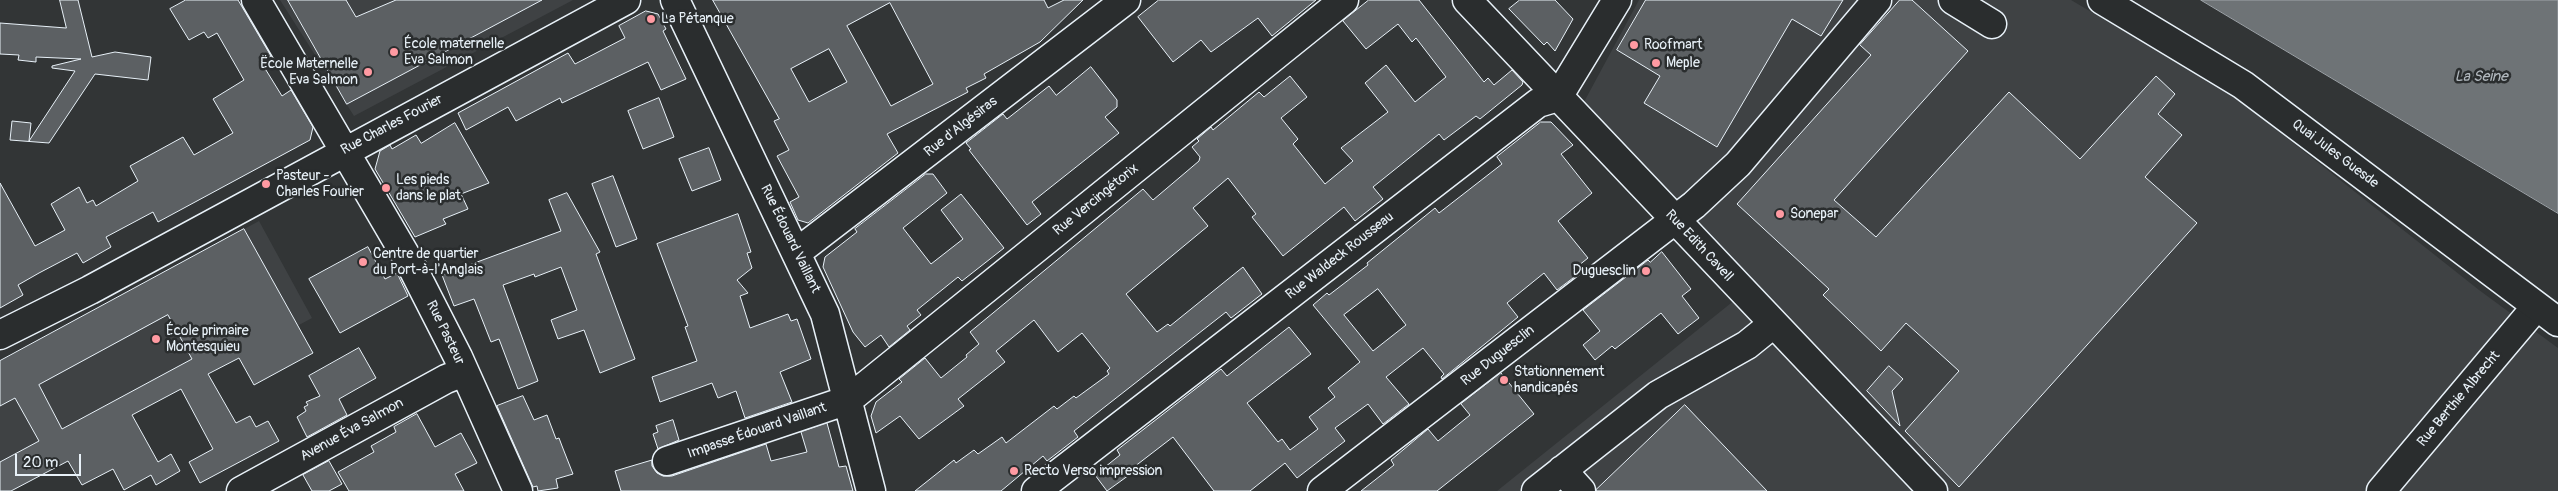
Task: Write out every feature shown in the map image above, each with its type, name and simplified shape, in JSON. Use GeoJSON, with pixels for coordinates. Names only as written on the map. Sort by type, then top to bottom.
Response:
{"type":"FeatureCollection","features":[{"type":"Feature","properties":{"kind":"street","name":"Rue Pasteur"},"geometry":{"type":"LineString","coordinates":[[256,0],[346,150],[409,261],[464,372],[518,491]]}},
{"type":"Feature","properties":{"kind":"street","name":"Rue Charles Fourier"},"geometry":{"type":"LineString","coordinates":[[0,335],[90,290],[626,0]]}},
{"type":"Feature","properties":{"kind":"street","name":"Rue Édouard Vaillant"},"geometry":{"type":"LineString","coordinates":[[675,0],[825,314],[871,491]]}},
{"type":"Feature","properties":{"kind":"street","name":"Rue d'Algésiras"},"geometry":{"type":"LineString","coordinates":[[796,254],[1126,0]]}},
{"type":"Feature","properties":{"kind":"street","name":"Rue Vercingétorix"},"geometry":{"type":"LineString","coordinates":[[848,400],[1344,0]]}},
{"type":"Feature","properties":{"kind":"street","name":"Rue Edith Cavell"},"geometry":{"type":"LineString","coordinates":[[1467,0],[1933,491]]}},
{"type":"Feature","properties":{"kind":"street"},"geometry":{"type":"LineString","coordinates":[[1558,97],[1617,0]]}},
{"type":"Feature","properties":{"kind":"street","name":"Rue Duguesclin"},"geometry":{"type":"LineString","coordinates":[[1322,491],[1674,220],[1738,164],[1877,0]]}},
{"type":"Feature","properties":{"kind":"street"},"geometry":{"type":"LineString","coordinates":[[1953,0],[1992,24]]}},
{"type":"Feature","properties":{"kind":"street","name":"Quai Jules Guesde"},"geometry":{"type":"LineString","coordinates":[[2102,0],[2243,85],[2547,314]]}},
{"type":"Feature","properties":{"kind":"street","name":"Rue Waldeck Rousseau"},"geometry":{"type":"LineString","coordinates":[[1036,491],[1538,103],[1558,97]]}},
{"type":"Feature","properties":{"kind":"street","name":"Rue Berthie Albrecht"},"geometry":{"type":"LineString","coordinates":[[2381,491],[2547,314]]}},
{"type":"Feature","properties":{"kind":"street"},"geometry":{"type":"LineString","coordinates":[[1536,491],[1658,395],[1747,345],[1773,324]]}},
{"type":"Feature","properties":{"kind":"street","name":"Avenue Éva Salmon"},"geometry":{"type":"LineString","coordinates":[[241,491],[446,378],[464,372]]}},
{"type":"Feature","properties":{"kind":"street","name":"Impasse Édouard Vaillant"},"geometry":{"type":"LineString","coordinates":[[667,462],[848,400]]}},
{"type":"Feature","properties":{"kind":"street"},"geometry":{"type":"LineString","coordinates":[[1562,470],[1581,491]]}},
{"type":"Feature","properties":{"kind":"shaded area","name":"École maternelle Eva Salmon"},"geometry":{"type":"Polygon","coordinates":[[[280,0],[573,0],[354,116],[280,0]]]}},
{"type":"Feature","properties":{"kind":"shaded area"},"geometry":{"type":"Polygon","coordinates":[[[1639,0],[2071,0],[2234,96],[2479,290],[2558,348],[2558,491],[1497,491],[1756,283],[1584,102],[1639,0]]]}},
{"type":"Feature","properties":{"kind":"shaded area","name":"École primaire Montesquieu"},"geometry":{"type":"Polygon","coordinates":[[[259,221],[312,318],[0,485],[0,361],[259,221]]]}},
{"type":"Feature","properties":{"kind":"water","name":"La Seine"},"geometry":{"type":"Polygon","coordinates":[[[2201,0],[2558,0],[2558,213],[2201,0]]]}},
{"type":"Feature","properties":{"kind":"building"},"geometry":{"type":"Polygon","coordinates":[[[60,0],[78,0],[92,57],[115,52],[151,57],[148,80],[95,74],[49,143],[10,140],[12,121],[31,123],[29,141],[75,71],[52,68],[52,66],[81,59],[36,57],[36,62],[18,60],[19,55],[0,54],[0,23],[66,28],[60,0]]]}},
{"type":"Feature","properties":{"kind":"building"},"geometry":{"type":"Polygon","coordinates":[[[186,0],[238,0],[271,56],[261,62],[282,96],[291,90],[313,127],[310,140],[158,222],[153,212],[106,237],[111,247],[83,263],[77,253],[39,273],[18,285],[23,295],[0,308],[0,183],[35,246],[65,230],[51,204],[79,187],[87,203],[93,200],[96,206],[138,181],[130,166],[183,137],[194,155],[233,133],[213,99],[244,80],[217,33],[208,38],[204,32],[189,40],[170,9],[186,0]]]}},
{"type":"Feature","properties":{"kind":"building","name":"École maternelle Eva Salmon"},"geometry":{"type":"Polygon","coordinates":[[[288,0],[346,0],[356,17],[396,0],[542,0],[347,104],[288,0]]]}},
{"type":"Feature","properties":{"kind":"building"},"geometry":{"type":"Polygon","coordinates":[[[713,0],[1044,0],[1048,8],[1064,0],[1083,0],[1040,42],[984,74],[986,78],[966,88],[968,92],[887,134],[898,153],[808,223],[798,220],[790,202],[799,197],[777,156],[789,150],[774,121],[779,119],[713,0]],[[890,3],[847,26],[891,106],[933,84],[890,3]],[[829,49],[791,69],[809,102],[847,82],[829,49]]]}},
{"type":"Feature","properties":{"kind":"building"},"geometry":{"type":"Polygon","coordinates":[[[1159,0],[1316,0],[1272,36],[1258,18],[1211,52],[1201,40],[1173,62],[1138,17],[1159,0]]]}},
{"type":"Feature","properties":{"kind":"building"},"geometry":{"type":"Polygon","coordinates":[[[1369,0],[1419,0],[1484,82],[1488,78],[1494,85],[1512,70],[1523,82],[1522,85],[1480,119],[1476,116],[1444,140],[1439,134],[1373,187],[1383,199],[1355,221],[1344,207],[1283,256],[1252,217],[1256,214],[1228,178],[1193,208],[1208,226],[1126,294],[1157,332],[1168,324],[1170,326],[1243,267],[1262,294],[1231,318],[1226,312],[1074,431],[1078,437],[1047,461],[1043,456],[1001,491],[915,491],[954,460],[956,463],[974,450],[978,454],[1002,437],[1006,443],[1054,406],[1057,409],[1074,396],[1076,398],[1109,374],[1107,371],[1110,368],[1082,333],[1058,352],[1034,320],[996,351],[1005,362],[958,399],[964,406],[919,439],[900,416],[876,433],[871,416],[876,402],[902,382],[899,379],[925,358],[941,378],[967,357],[966,355],[979,344],[970,332],[1143,189],[1153,200],[1199,161],[1200,157],[1192,147],[1199,141],[1197,139],[1211,127],[1213,130],[1259,92],[1264,97],[1290,76],[1307,97],[1281,118],[1298,139],[1293,144],[1325,184],[1353,161],[1341,148],[1388,112],[1365,83],[1386,65],[1415,102],[1446,77],[1416,38],[1412,42],[1398,24],[1366,49],[1343,21],[1369,0]]]}},
{"type":"Feature","properties":{"kind":"building"},"geometry":{"type":"Polygon","coordinates":[[[1520,0],[1555,0],[1573,19],[1555,51],[1547,42],[1544,45],[1509,9],[1520,0]]]}},
{"type":"Feature","properties":{"kind":"building"},"geometry":{"type":"Polygon","coordinates":[[[1646,0],[1843,0],[1821,36],[1792,19],[1717,147],[1644,103],[1660,76],[1617,50],[1646,0]]]}},
{"type":"Feature","properties":{"kind":"building"},"geometry":{"type":"Polygon","coordinates":[[[1900,0],[1912,0],[1968,51],[1834,200],[1876,237],[2009,92],[2080,159],[2156,76],[2175,94],[2158,114],[2182,135],[2145,177],[2197,223],[1959,487],[1905,431],[1959,371],[1906,323],[1881,351],[1823,295],[1829,289],[1737,204],[1871,55],[1860,45],[1900,0]]]}},
{"type":"Feature","properties":{"kind":"building"},"geometry":{"type":"Polygon","coordinates":[[[646,11],[658,14],[666,29],[663,31],[686,79],[661,90],[648,62],[562,103],[560,98],[516,121],[508,107],[466,130],[458,113],[568,53],[575,64],[625,38],[619,26],[646,11]]]}},
{"type":"Feature","properties":{"kind":"building"},"geometry":{"type":"Polygon","coordinates":[[[1091,67],[1117,100],[1117,107],[1105,117],[1119,133],[1032,202],[1041,214],[1027,225],[969,150],[971,149],[966,143],[1003,114],[1007,119],[1049,86],[1056,95],[1091,67]]]}},
{"type":"Feature","properties":{"kind":"building"},"geometry":{"type":"Polygon","coordinates":[[[659,98],[674,137],[643,149],[628,111],[659,98]]]}},
{"type":"Feature","properties":{"kind":"building"},"geometry":{"type":"Polygon","coordinates":[[[1541,122],[1551,122],[1573,145],[1561,154],[1592,193],[1558,221],[1588,258],[1573,270],[1577,275],[1557,290],[1544,273],[1507,303],[1518,317],[1442,379],[1441,377],[1444,374],[1423,348],[1386,377],[1409,404],[1383,424],[1368,404],[1335,428],[1345,441],[1297,478],[1285,463],[1250,491],[1214,491],[1173,437],[1134,467],[1136,470],[1107,491],[1095,475],[1120,455],[1117,450],[1221,369],[1227,376],[1289,327],[1311,354],[1247,403],[1278,442],[1282,439],[1290,450],[1318,429],[1309,417],[1335,397],[1328,388],[1360,362],[1313,305],[1368,265],[1367,263],[1435,208],[1439,213],[1502,164],[1497,157],[1541,122]],[[1378,289],[1344,315],[1373,351],[1406,325],[1378,289]]]}},
{"type":"Feature","properties":{"kind":"building"},"geometry":{"type":"Polygon","coordinates":[[[455,123],[489,183],[461,194],[468,209],[443,219],[446,224],[415,237],[375,169],[380,151],[390,145],[392,149],[416,135],[421,143],[455,123]]]}},
{"type":"Feature","properties":{"kind":"building"},"geometry":{"type":"Polygon","coordinates":[[[709,148],[721,180],[692,191],[679,159],[709,148]]]}},
{"type":"Feature","properties":{"kind":"building"},"geometry":{"type":"Polygon","coordinates":[[[926,174],[933,174],[947,193],[903,228],[931,264],[963,239],[941,210],[961,194],[1004,248],[962,281],[958,277],[917,310],[921,315],[907,326],[910,330],[889,347],[881,335],[865,347],[853,332],[823,267],[825,257],[857,232],[855,229],[926,174]]]}},
{"type":"Feature","properties":{"kind":"building"},"geometry":{"type":"Polygon","coordinates":[[[613,176],[637,239],[616,247],[592,184],[613,176]]]}},
{"type":"Feature","properties":{"kind":"building"},"geometry":{"type":"Polygon","coordinates":[[[567,193],[600,252],[596,254],[635,359],[600,373],[584,330],[558,339],[551,320],[577,310],[561,267],[535,277],[534,274],[503,285],[538,381],[518,389],[499,339],[491,342],[474,299],[454,306],[442,275],[561,231],[549,200],[567,193]]]}},
{"type":"Feature","properties":{"kind":"building"},"geometry":{"type":"Polygon","coordinates":[[[738,214],[751,252],[747,253],[752,268],[737,280],[748,293],[740,296],[750,328],[788,314],[791,321],[797,319],[811,359],[780,372],[792,402],[745,418],[736,391],[718,398],[712,383],[660,402],[652,377],[697,361],[685,327],[688,326],[657,244],[738,214]]]}},
{"type":"Feature","properties":{"kind":"building","name":"École primaire Montesquieu"},"geometry":{"type":"Polygon","coordinates":[[[244,229],[313,353],[254,385],[239,358],[208,374],[236,423],[250,416],[256,427],[268,421],[279,441],[200,483],[189,462],[213,449],[181,389],[132,415],[158,462],[171,454],[180,471],[156,485],[151,475],[124,490],[113,469],[82,485],[68,461],[11,491],[0,491],[0,462],[39,441],[15,398],[0,406],[0,361],[244,229]],[[168,315],[39,385],[62,429],[192,359],[168,315]]]}},
{"type":"Feature","properties":{"kind":"building"},"geometry":{"type":"Polygon","coordinates":[[[368,247],[385,279],[397,273],[408,296],[340,333],[309,279],[368,247]]]}},
{"type":"Feature","properties":{"kind":"building"},"geometry":{"type":"Polygon","coordinates":[[[1662,252],[1691,289],[1682,296],[1699,318],[1678,334],[1661,313],[1615,349],[1612,346],[1595,360],[1583,345],[1600,331],[1583,310],[1648,260],[1650,262],[1662,252]]]}},
{"type":"Feature","properties":{"kind":"building"},"geometry":{"type":"Polygon","coordinates":[[[359,348],[376,378],[339,399],[347,415],[307,437],[297,417],[306,411],[304,407],[308,405],[306,402],[320,396],[309,376],[359,348]]]}},
{"type":"Feature","properties":{"kind":"building"},"geometry":{"type":"Polygon","coordinates":[[[1889,366],[1903,379],[1892,391],[1900,426],[1867,391],[1889,366]]]}},
{"type":"Feature","properties":{"kind":"building"},"geometry":{"type":"Polygon","coordinates":[[[1501,373],[1534,414],[1437,491],[1361,491],[1394,465],[1391,460],[1428,429],[1438,441],[1470,415],[1461,404],[1501,373]]]}},
{"type":"Feature","properties":{"kind":"building"},"geometry":{"type":"Polygon","coordinates":[[[523,396],[534,420],[547,415],[556,439],[559,438],[573,474],[556,479],[558,488],[538,491],[537,486],[533,487],[497,406],[523,396]]]}},
{"type":"Feature","properties":{"kind":"building"},"geometry":{"type":"Polygon","coordinates":[[[1685,405],[1767,491],[1596,491],[1596,490],[1685,405]]]}},
{"type":"Feature","properties":{"kind":"building"},"geometry":{"type":"Polygon","coordinates":[[[417,414],[435,447],[461,433],[477,463],[455,474],[464,491],[349,491],[338,472],[374,452],[371,446],[396,432],[394,427],[417,414]]]}},
{"type":"Feature","properties":{"kind":"building"},"geometry":{"type":"Polygon","coordinates":[[[673,420],[679,440],[658,449],[653,434],[658,432],[656,426],[673,420]]]}},
{"type":"Feature","properties":{"kind":"building"},"geometry":{"type":"Polygon","coordinates":[[[827,423],[839,467],[846,466],[853,491],[621,491],[615,471],[652,460],[652,466],[657,473],[663,476],[672,476],[766,444],[771,461],[807,452],[801,432],[827,423]]]}},
{"type":"Feature","properties":{"kind":"building"},"geometry":{"type":"Polygon","coordinates":[[[329,461],[342,484],[329,491],[312,491],[303,475],[329,461]]]}},
{"type":"Feature","properties":{"kind":"place","name":"La Pétanque"},"geometry":{"type":"Point","coordinates":[651,19]}},
{"type":"Feature","properties":{"kind":"place","name":"Roofmart"},"geometry":{"type":"Point","coordinates":[1634,45]}},
{"type":"Feature","properties":{"kind":"place","name":"École maternelle Eva Salmon"},"geometry":{"type":"Point","coordinates":[394,52]}},
{"type":"Feature","properties":{"kind":"place","name":"Meple"},"geometry":{"type":"Point","coordinates":[1656,63]}},
{"type":"Feature","properties":{"kind":"place","name":"Ëcole Maternelle Eva Salmon"},"geometry":{"type":"Point","coordinates":[368,72]}},
{"type":"Feature","properties":{"kind":"place","name":"Pasteur - Charles Fourier"},"geometry":{"type":"Point","coordinates":[266,184]}},
{"type":"Feature","properties":{"kind":"place","name":"Les pieds dans le plat"},"geometry":{"type":"Point","coordinates":[386,188]}},
{"type":"Feature","properties":{"kind":"place","name":"Sonepar"},"geometry":{"type":"Point","coordinates":[1780,214]}},
{"type":"Feature","properties":{"kind":"place","name":"Centre de quartier du Port-à-l'Anglais"},"geometry":{"type":"Point","coordinates":[363,262]}},
{"type":"Feature","properties":{"kind":"place","name":"Duguesclin"},"geometry":{"type":"Point","coordinates":[1646,271]}},
{"type":"Feature","properties":{"kind":"place","name":"École primaire Montesquieu"},"geometry":{"type":"Point","coordinates":[156,339]}},
{"type":"Feature","properties":{"kind":"place","name":"Stationnement handicapés"},"geometry":{"type":"Point","coordinates":[1504,380]}},
{"type":"Feature","properties":{"kind":"place","name":"Recto Verso impression"},"geometry":{"type":"Point","coordinates":[1014,471]}}]}
